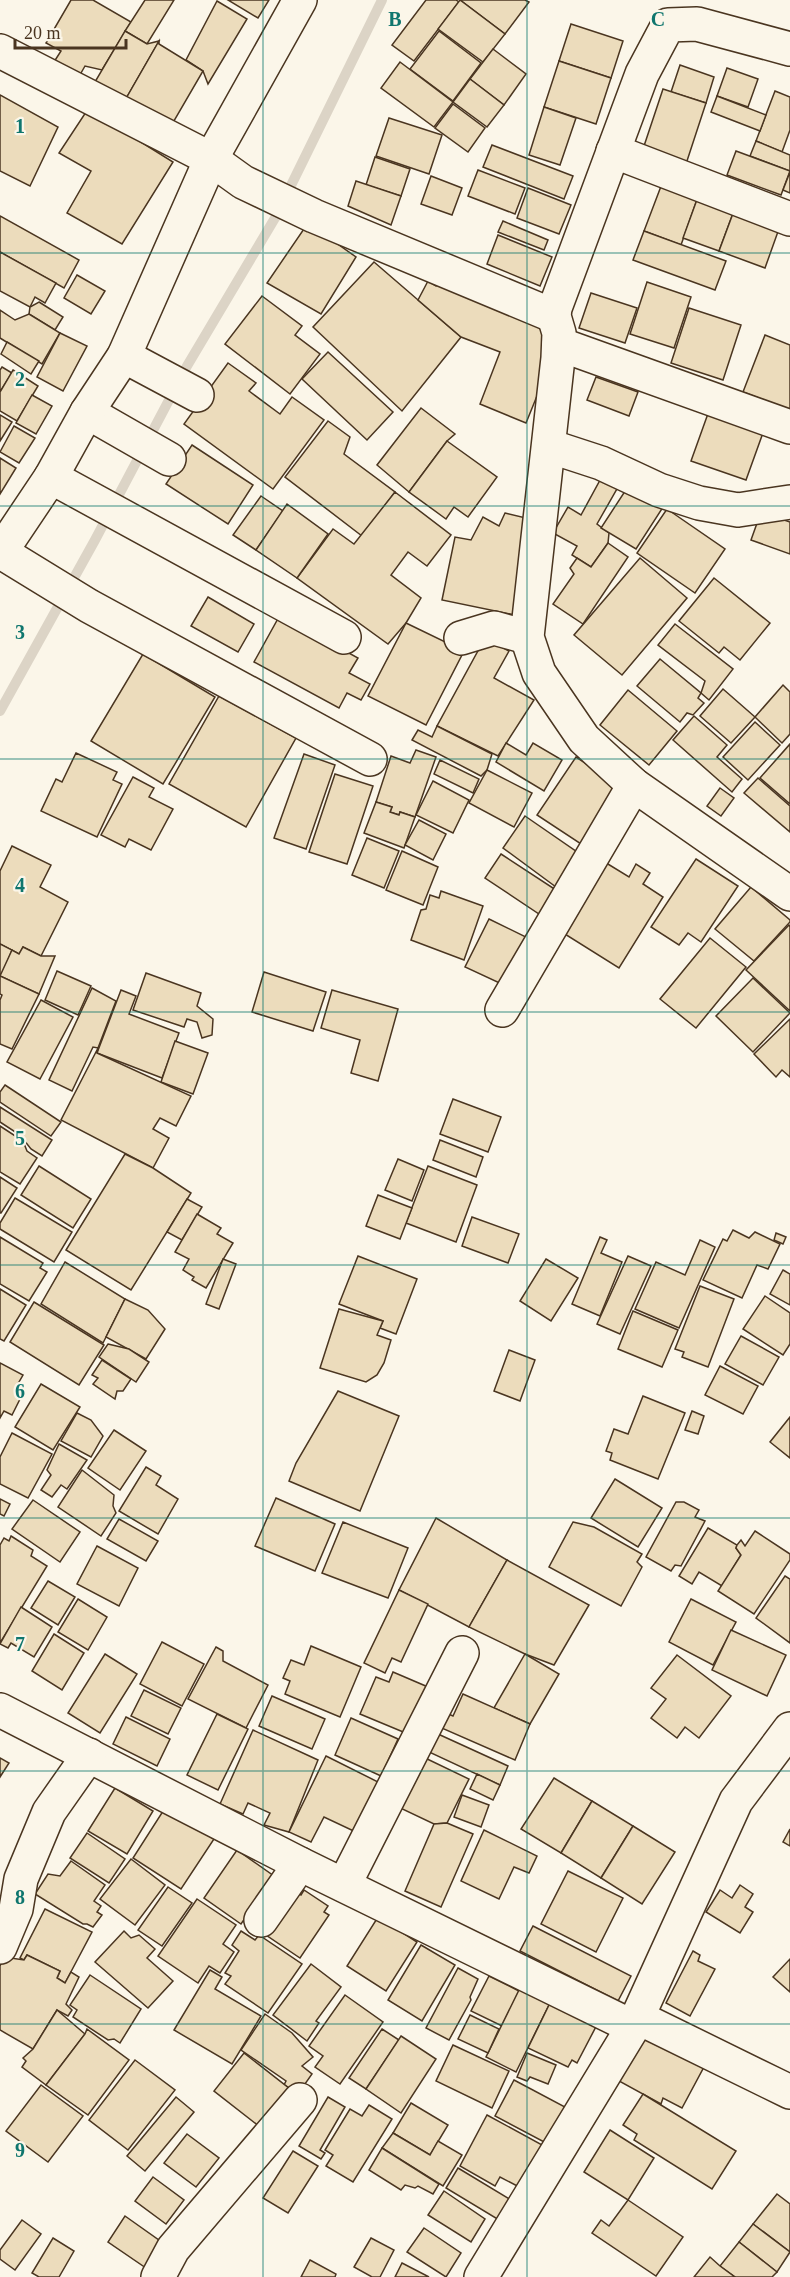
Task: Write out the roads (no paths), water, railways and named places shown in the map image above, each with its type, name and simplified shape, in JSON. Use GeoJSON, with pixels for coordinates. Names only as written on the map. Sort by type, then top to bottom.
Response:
{"type":"FeatureCollection","features":[{"type":"Feature","properties":{"kind":"street"},"geometry":{"type":"LineString","coordinates":[[300,0],[210,159],[124,357],[87,412],[51,477],[0,553],[88,606],[370,759]]}},
{"type":"Feature","properties":{"kind":"street"},"geometry":{"type":"LineString","coordinates":[[790,49],[697,24],[668,25],[642,74],[613,151],[556,330],[549,446],[527,637],[539,673],[584,738],[634,785],[790,894]]}},
{"type":"Feature","properties":{"kind":"street"},"geometry":{"type":"LineString","coordinates":[[0,51],[210,159],[243,182],[314,216],[556,330],[790,427]]}},
{"type":"Feature","properties":{"kind":"street"},"geometry":{"type":"LineString","coordinates":[[613,151],[790,219]]}},
{"type":"Feature","properties":{"kind":"street"},"geometry":{"type":"LineString","coordinates":[[124,357],[194,393]]}},
{"type":"Feature","properties":{"kind":"street"},"geometry":{"type":"LineString","coordinates":[[87,412],[158,453]]}},
{"type":"Feature","properties":{"kind":"street"},"geometry":{"type":"LineString","coordinates":[[549,446],[601,462],[659,490],[699,503],[738,510],[790,502]]}},
{"type":"Feature","properties":{"kind":"street"},"geometry":{"type":"LineString","coordinates":[[51,477],[344,637]]}},
{"type":"Feature","properties":{"kind":"street"},"geometry":{"type":"LineString","coordinates":[[461,638],[494,628],[527,637]]}},
{"type":"Feature","properties":{"kind":"street"},"geometry":{"type":"LineString","coordinates":[[502,1010],[634,785]]}},
{"type":"Feature","properties":{"kind":"street"},"geometry":{"type":"LineString","coordinates":[[344,1885],[462,1653]]}},
{"type":"Feature","properties":{"kind":"street"},"geometry":{"type":"LineString","coordinates":[[0,1710],[300,1864],[635,2022],[790,2092]]}},
{"type":"Feature","properties":{"kind":"street"},"geometry":{"type":"LineString","coordinates":[[481,2277],[506,2240],[635,2022],[736,1801],[790,1729]]}},
{"type":"Feature","properties":{"kind":"street"},"geometry":{"type":"LineString","coordinates":[[0,1947],[16,1909],[21,1879],[49,1812],[89,1755]]}},
{"type":"Feature","properties":{"kind":"street"},"geometry":{"type":"LineString","coordinates":[[261,1920],[300,1864]]}},
{"type":"Feature","properties":{"kind":"street"},"geometry":{"type":"LineString","coordinates":[[158,2277],[173,2249],[300,2100]]}},
{"type":"Feature","properties":{"kind":"waterway"},"geometry":{"type":"LineString","coordinates":[[0,711],[95,540],[187,366],[275,218],[382,0]]}}]}
